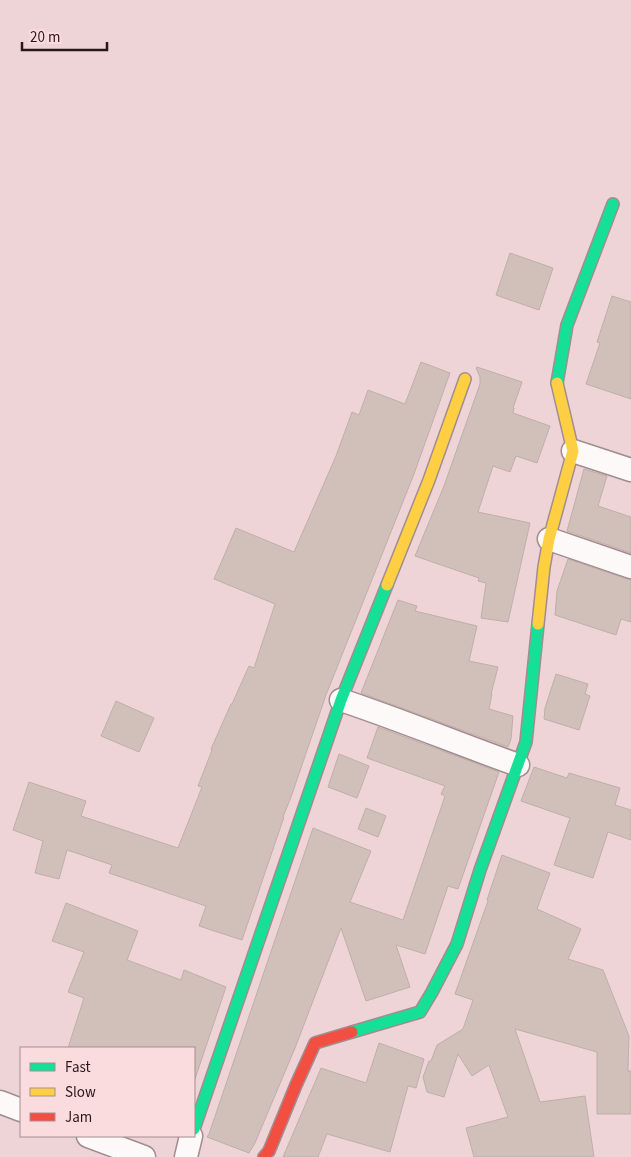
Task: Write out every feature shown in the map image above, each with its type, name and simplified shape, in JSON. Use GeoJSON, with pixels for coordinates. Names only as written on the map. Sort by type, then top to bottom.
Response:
{"type":"FeatureCollection","features":[{"type":"Feature","properties":{"kind":"street"},"geometry":{"type":"LineString","coordinates":[[264,1157],[269,1151],[314,1043],[420,1012],[457,944],[480,870],[526,742],[544,567],[573,451],[557,384],[567,325],[612,204]]}},
{"type":"Feature","properties":{"kind":"street"},"geometry":{"type":"LineString","coordinates":[[195,1126],[342,700],[429,480],[465,379]]}},
{"type":"Feature","properties":{"kind":"street"},"geometry":{"type":"LineString","coordinates":[[573,451],[631,470]]}},
{"type":"Feature","properties":{"kind":"street"},"geometry":{"type":"LineString","coordinates":[[550,539],[631,566]]}},
{"type":"Feature","properties":{"kind":"street"},"geometry":{"type":"LineString","coordinates":[[342,700],[518,765]]}},
{"type":"Feature","properties":{"kind":"street"},"geometry":{"type":"LineString","coordinates":[[0,1102],[20,1110]]}},
{"type":"Feature","properties":{"kind":"street"},"geometry":{"type":"LineString","coordinates":[[91,1137],[144,1157]]}},
{"type":"Feature","properties":{"kind":"street"},"geometry":{"type":"LineString","coordinates":[[186,1157],[192,1137]]}},
{"type":"Feature","properties":{"kind":"building"},"geometry":{"type":"Polygon","coordinates":[[[510,253],[553,268],[539,310],[496,295],[510,253]]]}},
{"type":"Feature","properties":{"kind":"building"},"geometry":{"type":"Polygon","coordinates":[[[612,296],[631,302],[631,399],[586,384],[600,343],[597,342],[612,296]]]}},
{"type":"Feature","properties":{"kind":"building"},"geometry":{"type":"Polygon","coordinates":[[[421,362],[450,373],[414,474],[326,695],[242,940],[199,926],[206,906],[109,873],[112,865],[67,850],[59,879],[35,873],[43,841],[13,830],[29,782],[86,801],[81,816],[178,848],[202,787],[198,786],[211,749],[249,666],[254,668],[275,604],[214,579],[236,528],[294,552],[336,456],[352,412],[359,415],[368,390],[405,404],[421,362]]]}},
{"type":"Feature","properties":{"kind":"building"},"geometry":{"type":"Polygon","coordinates":[[[477,367],[522,382],[513,413],[550,426],[537,463],[516,456],[510,472],[493,466],[478,512],[530,523],[508,622],[481,618],[486,583],[478,581],[479,578],[415,556],[444,486],[480,384],[477,367]]]}},
{"type":"Feature","properties":{"kind":"building"},"geometry":{"type":"Polygon","coordinates":[[[584,469],[607,476],[598,506],[631,517],[631,553],[567,531],[584,469]]]}},
{"type":"Feature","properties":{"kind":"building"},"geometry":{"type":"Polygon","coordinates":[[[568,559],[631,580],[631,622],[621,619],[616,635],[555,615],[557,591],[568,559]]]}},
{"type":"Feature","properties":{"kind":"building"},"geometry":{"type":"Polygon","coordinates":[[[398,600],[417,606],[415,611],[477,626],[469,661],[498,667],[489,709],[513,716],[511,739],[508,747],[361,693],[398,600]]]}},
{"type":"Feature","properties":{"kind":"building"},"geometry":{"type":"Polygon","coordinates":[[[556,674],[588,684],[585,694],[590,696],[579,730],[544,719],[545,708],[556,674]]]}},
{"type":"Feature","properties":{"kind":"building"},"geometry":{"type":"Polygon","coordinates":[[[116,701],[154,718],[139,752],[101,736],[116,701]]]}},
{"type":"Feature","properties":{"kind":"building"},"geometry":{"type":"Polygon","coordinates":[[[378,727],[499,772],[458,889],[448,886],[425,954],[396,945],[410,987],[366,1001],[341,928],[295,1048],[249,1153],[207,1137],[313,828],[371,851],[350,902],[403,920],[445,796],[441,794],[445,786],[367,758],[378,727]]]}},
{"type":"Feature","properties":{"kind":"building"},"geometry":{"type":"Polygon","coordinates":[[[339,754],[369,766],[357,798],[328,787],[339,754]]]}},
{"type":"Feature","properties":{"kind":"building"},"geometry":{"type":"Polygon","coordinates":[[[534,767],[567,778],[569,773],[620,788],[615,805],[631,810],[631,840],[608,832],[593,878],[554,865],[570,818],[521,801],[534,767]]]}},
{"type":"Feature","properties":{"kind":"building"},"geometry":{"type":"Polygon","coordinates":[[[366,808],[386,816],[378,837],[358,829],[366,808]]]}},
{"type":"Feature","properties":{"kind":"building"},"geometry":{"type":"Polygon","coordinates":[[[502,855],[550,873],[537,909],[581,929],[568,959],[603,970],[629,1036],[628,1071],[631,1071],[631,1114],[597,1114],[597,1052],[515,1029],[540,1102],[585,1096],[594,1157],[474,1157],[466,1128],[508,1117],[489,1065],[472,1076],[458,1054],[444,1097],[427,1092],[423,1077],[437,1045],[463,1029],[473,1000],[455,994],[502,855]]]}},
{"type":"Feature","properties":{"kind":"building"},"geometry":{"type":"Polygon","coordinates":[[[66,903],[138,931],[127,960],[181,980],[184,970],[226,987],[195,1079],[195,1047],[68,1047],[84,998],[68,992],[84,952],[52,941],[66,903]]]}},
{"type":"Feature","properties":{"kind":"building"},"geometry":{"type":"Polygon","coordinates":[[[379,1043],[424,1059],[416,1088],[408,1086],[390,1152],[327,1134],[318,1157],[283,1157],[321,1068],[366,1083],[379,1043]]]}},
{"type":"Feature","properties":{"kind":"traffic: fast"},"geometry":{"type":"LineString","coordinates":[[557,383],[567,325],[613,204]]}},
{"type":"Feature","properties":{"kind":"traffic: fast"},"geometry":{"type":"LineString","coordinates":[[195,1126],[341,700],[387,585]]}},
{"type":"Feature","properties":{"kind":"traffic: fast"},"geometry":{"type":"LineString","coordinates":[[352,1032],[420,1012],[457,944],[480,870],[526,742],[538,624]]}},
{"type":"Feature","properties":{"kind":"traffic: slow"},"geometry":{"type":"LineString","coordinates":[[387,585],[429,480],[465,379]]}},
{"type":"Feature","properties":{"kind":"traffic: slow"},"geometry":{"type":"LineString","coordinates":[[538,624],[549,539],[573,451],[557,383]]}},
{"type":"Feature","properties":{"kind":"traffic: jam"},"geometry":{"type":"LineString","coordinates":[[264,1157],[269,1151],[315,1043],[352,1032]]}}]}
